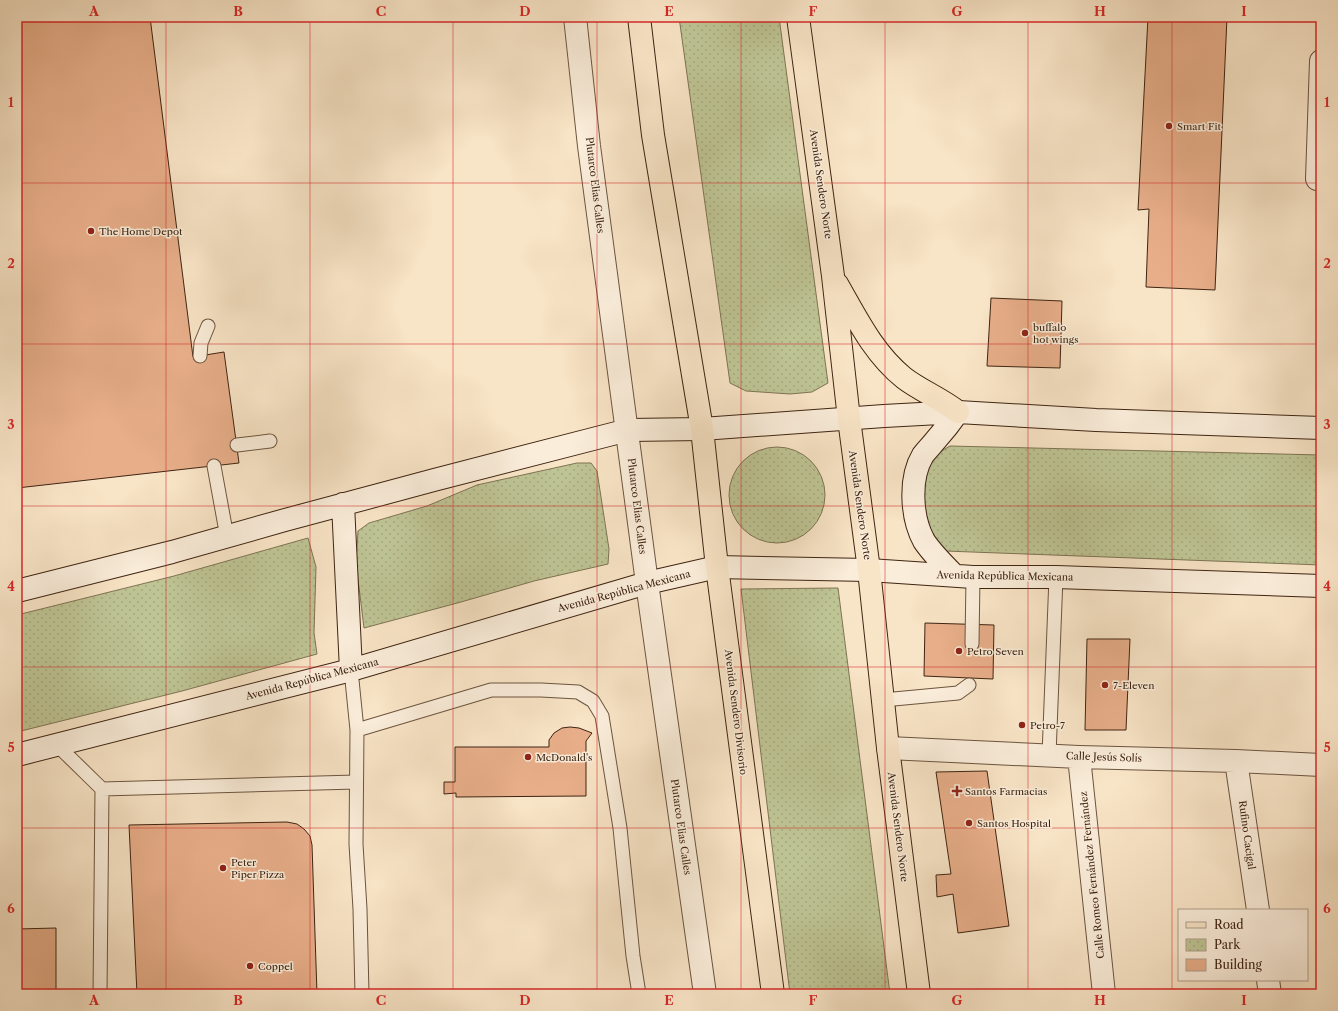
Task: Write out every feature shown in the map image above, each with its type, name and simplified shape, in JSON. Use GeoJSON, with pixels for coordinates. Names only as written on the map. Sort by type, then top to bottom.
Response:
{"type":"FeatureCollection","features":[{"type":"Feature","properties":{"kind":"main road","name":"Plutarco Elias Calles"},"geometry":{"type":"LineString","coordinates":[[575,17],[589,146],[628,430],[647,582],[705,994]]}},
{"type":"Feature","properties":{"kind":"main road"},"geometry":{"type":"LineString","coordinates":[[638,17],[653,135],[702,429]]}},
{"type":"Feature","properties":{"kind":"main road","name":"Avenida Sendero Norte"},"geometry":{"type":"LineString","coordinates":[[798,17],[833,276],[848,419],[869,570],[888,748],[920,994]]}},
{"type":"Feature","properties":{"kind":"main road"},"geometry":{"type":"LineString","coordinates":[[1317,179],[1321,62]]}},
{"type":"Feature","properties":{"kind":"main road"},"geometry":{"type":"LineString","coordinates":[[833,276],[874,346],[892,368],[906,379],[947,403],[958,412]]}},
{"type":"Feature","properties":{"kind":"main road"},"geometry":{"type":"LineString","coordinates":[[958,412],[924,454],[916,469],[913,488],[914,508],[918,525],[924,540],[939,560],[964,576]]}},
{"type":"Feature","properties":{"kind":"main road"},"geometry":{"type":"LineString","coordinates":[[17,591],[172,552],[343,504],[628,430],[702,429],[958,412],[1096,420],[1321,428]]}},
{"type":"Feature","properties":{"kind":"main road","name":"Avenida Sendero Divisorio"},"geometry":{"type":"LineString","coordinates":[[702,429],[716,567],[773,994]]}},
{"type":"Feature","properties":{"kind":"main road"},"geometry":{"type":"LineString","coordinates":[[343,504],[350,670]]}},
{"type":"Feature","properties":{"kind":"main road","name":"Avenida República Mexicana"},"geometry":{"type":"LineString","coordinates":[[17,755],[350,670],[647,582],[716,567],[869,570],[964,576],[1056,577],[1321,586]]}},
{"type":"Feature","properties":{"kind":"main road","name":"Calle Jesús Solís"},"geometry":{"type":"LineString","coordinates":[[888,748],[1321,765]]}},
{"type":"Feature","properties":{"kind":"main road","name":"Calle Romeo Fernández Fernández"},"geometry":{"type":"LineString","coordinates":[[1079,756],[1104,994]]}},
{"type":"Feature","properties":{"kind":"main road","name":"Rufino Cacigal"},"geometry":{"type":"LineString","coordinates":[[1236,761],[1258,909]]}},
{"type":"Feature","properties":{"kind":"main road"},"geometry":{"type":"LineString","coordinates":[[1268,981],[1270,994]]}},
{"type":"Feature","properties":{"kind":"lane"},"geometry":{"type":"LineString","coordinates":[[200,356],[201,343],[208,326]]}},
{"type":"Feature","properties":{"kind":"lane"},"geometry":{"type":"LineString","coordinates":[[237,445],[270,441]]}},
{"type":"Feature","properties":{"kind":"lane"},"geometry":{"type":"LineString","coordinates":[[214,466],[227,537]]}},
{"type":"Feature","properties":{"kind":"lane"},"geometry":{"type":"LineString","coordinates":[[964,576],[972,644]]}},
{"type":"Feature","properties":{"kind":"lane"},"geometry":{"type":"LineString","coordinates":[[1049,755],[1056,577]]}},
{"type":"Feature","properties":{"kind":"lane"},"geometry":{"type":"LineString","coordinates":[[350,670],[357,730],[356,844],[360,909],[362,994]]}},
{"type":"Feature","properties":{"kind":"lane"},"geometry":{"type":"LineString","coordinates":[[883,700],[958,693],[969,685]]}},
{"type":"Feature","properties":{"kind":"lane"},"geometry":{"type":"LineString","coordinates":[[357,730],[491,690],[578,692],[593,701],[602,716],[620,828],[633,956],[639,994]]}},
{"type":"Feature","properties":{"kind":"lane"},"geometry":{"type":"LineString","coordinates":[[57,745],[102,789],[356,782]]}},
{"type":"Feature","properties":{"kind":"lane"},"geometry":{"type":"LineString","coordinates":[[100,994],[102,789]]}},
{"type":"Feature","properties":{"kind":"green space"},"geometry":{"type":"Polygon","coordinates":[[[679,17],[779,17],[828,383],[812,392],[790,394],[746,391],[730,383],[679,17]]]}},
{"type":"Feature","properties":{"kind":"green space"},"geometry":{"type":"Polygon","coordinates":[[[950,446],[1321,455],[1321,565],[945,551],[935,541],[926,525],[923,510],[923,480],[938,453],[950,446]]]}},
{"type":"Feature","properties":{"kind":"green space"},"geometry":{"type":"Polygon","coordinates":[[[777,447],[795,451],[811,461],[821,477],[825,495],[821,513],[811,529],[795,539],[777,543],[759,539],[743,529],[733,513],[729,495],[733,477],[743,461],[759,451],[777,447]]]}},
{"type":"Feature","properties":{"kind":"green space"},"geometry":{"type":"Polygon","coordinates":[[[577,463],[591,463],[597,471],[609,549],[608,564],[534,581],[364,628],[356,563],[358,531],[369,523],[427,506],[477,485],[577,463]]]}},
{"type":"Feature","properties":{"kind":"green space"},"geometry":{"type":"Polygon","coordinates":[[[308,538],[316,567],[314,633],[317,654],[182,691],[17,732],[17,615],[174,576],[308,538]]]}},
{"type":"Feature","properties":{"kind":"green space"},"geometry":{"type":"Polygon","coordinates":[[[838,588],[890,994],[790,994],[741,589],[838,588]]]}},
{"type":"Feature","properties":{"kind":"building"},"geometry":{"type":"Polygon","coordinates":[[[17,17],[150,17],[193,357],[224,352],[239,463],[17,488],[17,17]]]}},
{"type":"Feature","properties":{"kind":"building"},"geometry":{"type":"Polygon","coordinates":[[[1148,17],[1227,17],[1215,290],[1146,287],[1149,209],[1138,210],[1148,17]]]}},
{"type":"Feature","properties":{"kind":"building","name":"buffalo hot wings"},"geometry":{"type":"Polygon","coordinates":[[[991,298],[1062,301],[1060,368],[987,366],[991,298]]]}},
{"type":"Feature","properties":{"kind":"building","name":"Petro Seven"},"geometry":{"type":"Polygon","coordinates":[[[925,623],[994,625],[993,679],[924,676],[925,623]]]}},
{"type":"Feature","properties":{"kind":"building"},"geometry":{"type":"Polygon","coordinates":[[[1087,639],[1130,639],[1126,730],[1085,730],[1087,639]]]}},
{"type":"Feature","properties":{"kind":"building"},"geometry":{"type":"Polygon","coordinates":[[[562,728],[579,728],[592,733],[586,741],[586,796],[456,797],[456,793],[444,794],[444,782],[455,782],[455,747],[549,747],[549,740],[554,733],[562,728]]]}},
{"type":"Feature","properties":{"kind":"building","name":"Santos Hospital"},"geometry":{"type":"Polygon","coordinates":[[[987,771],[1009,926],[958,933],[953,894],[937,897],[936,875],[951,874],[936,772],[987,771]]]}},
{"type":"Feature","properties":{"kind":"building"},"geometry":{"type":"Polygon","coordinates":[[[287,822],[297,824],[304,829],[310,836],[312,845],[317,994],[137,994],[129,825],[287,822]]]}},
{"type":"Feature","properties":{"kind":"building"},"geometry":{"type":"Polygon","coordinates":[[[56,928],[56,994],[17,994],[17,929],[56,928]]]}},
{"type":"Feature","properties":{"kind":"place","name":"Smart Fit"},"geometry":{"type":"Point","coordinates":[1169,126]}},
{"type":"Feature","properties":{"kind":"place","name":"The Home Depot"},"geometry":{"type":"Point","coordinates":[91,231]}},
{"type":"Feature","properties":{"kind":"place","name":"buffalo hot wings"},"geometry":{"type":"Point","coordinates":[1025,333]}},
{"type":"Feature","properties":{"kind":"place","name":"Petro Seven"},"geometry":{"type":"Point","coordinates":[959,651]}},
{"type":"Feature","properties":{"kind":"place","name":"7-Eleven"},"geometry":{"type":"Point","coordinates":[1105,685]}},
{"type":"Feature","properties":{"kind":"place","name":"Petro-7"},"geometry":{"type":"Point","coordinates":[1022,725]}},
{"type":"Feature","properties":{"kind":"place","name":"McDonald's"},"geometry":{"type":"Point","coordinates":[528,757]}},
{"type":"Feature","properties":{"kind":"place","name":"Santos Farmacias"},"geometry":{"type":"Point","coordinates":[957,791]}},
{"type":"Feature","properties":{"kind":"place","name":"Santos Hospital"},"geometry":{"type":"Point","coordinates":[969,823]}},
{"type":"Feature","properties":{"kind":"place","name":"Peter Piper Pizza"},"geometry":{"type":"Point","coordinates":[223,868]}},
{"type":"Feature","properties":{"kind":"place","name":"Coppel"},"geometry":{"type":"Point","coordinates":[250,966]}}]}
